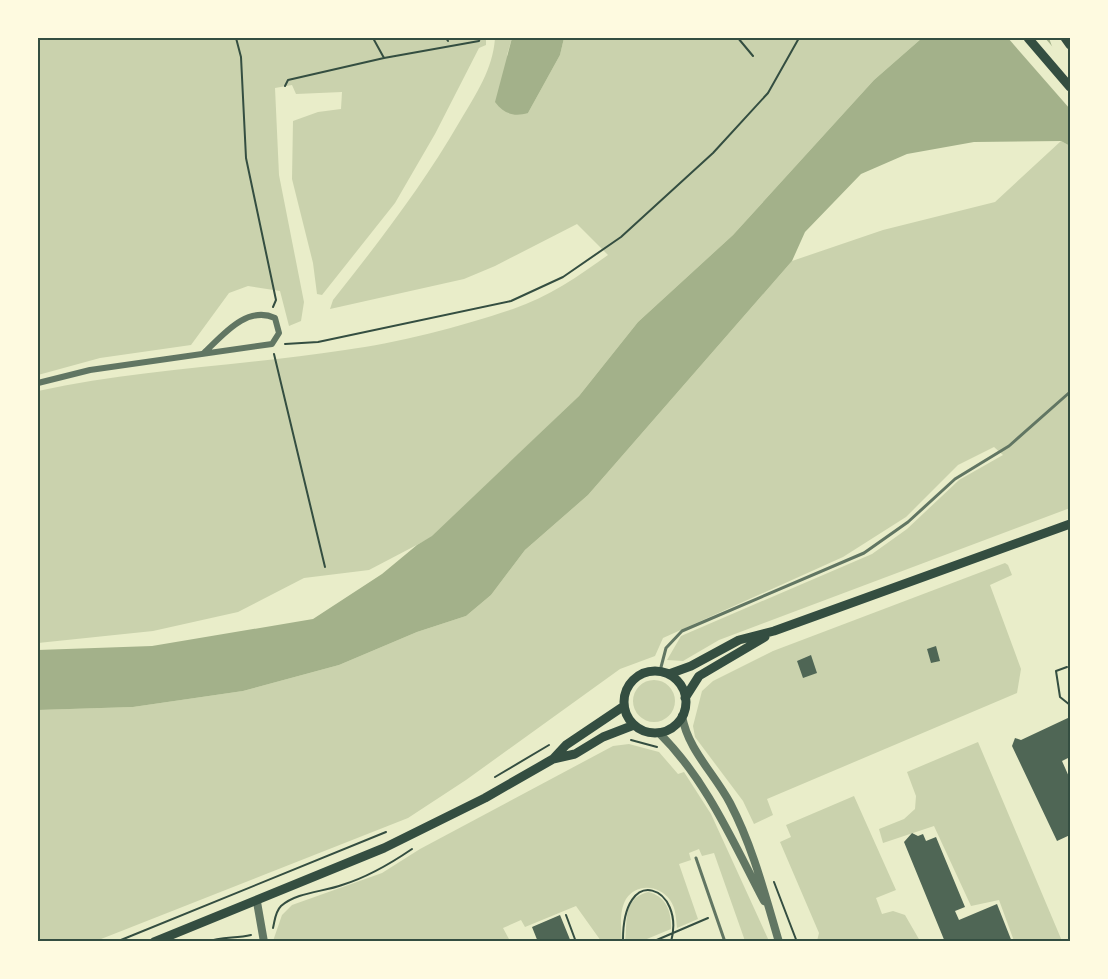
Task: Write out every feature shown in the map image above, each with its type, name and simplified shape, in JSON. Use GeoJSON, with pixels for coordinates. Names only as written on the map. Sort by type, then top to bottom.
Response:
{"type":"FeatureCollection","features":[{"type":"Feature","properties":{"kind":"main road"},"geometry":{"type":"LineString","coordinates":[[1028,38],[1071,87]]}},
{"type":"Feature","properties":{"kind":"main road"},"geometry":{"type":"LineString","coordinates":[[1065,38],[1071,45]]}},
{"type":"Feature","properties":{"kind":"main road"},"geometry":{"type":"LineString","coordinates":[[774,631],[699,676],[685,698],[682,716],[677,724],[659,732],[650,732],[634,725],[624,706],[624,697],[633,680],[641,674],[664,673],[691,666],[739,640],[774,631],[1071,524]]}},
{"type":"Feature","properties":{"kind":"main road"},"geometry":{"type":"LineString","coordinates":[[664,673],[677,680],[685,698]]}},
{"type":"Feature","properties":{"kind":"main road"},"geometry":{"type":"LineString","coordinates":[[554,759],[566,746],[624,706]]}},
{"type":"Feature","properties":{"kind":"main road"},"geometry":{"type":"LineString","coordinates":[[154,942],[256,902],[430,827],[554,759],[575,754],[603,737],[634,725]]}},
{"type":"Feature","properties":{"kind":"street"},"geometry":{"type":"LineString","coordinates":[[38,383],[90,370],[272,344],[279,333],[275,318],[261,313],[246,317],[204,353]]}},
{"type":"Feature","properties":{"kind":"street"},"geometry":{"type":"LineString","coordinates":[[682,716],[685,734],[729,803],[755,859],[779,942]]}},
{"type":"Feature","properties":{"kind":"street"},"geometry":{"type":"LineString","coordinates":[[659,732],[679,752],[716,808],[772,917]]}},
{"type":"Feature","properties":{"kind":"street"},"geometry":{"type":"LineString","coordinates":[[256,902],[264,942]]}},
{"type":"Feature","properties":{"kind":"lane"},"geometry":{"type":"LineString","coordinates":[[664,673],[666,648],[682,632],[864,553],[908,522],[955,479],[1009,446],[1071,392]]}},
{"type":"Feature","properties":{"kind":"lane"},"geometry":{"type":"LineString","coordinates":[[696,858],[725,942]]}},
{"type":"Feature","properties":{"kind":"path"},"geometry":{"type":"LineString","coordinates":[[236,38],[241,57],[246,158],[276,300],[271,316]]}},
{"type":"Feature","properties":{"kind":"path"},"geometry":{"type":"LineString","coordinates":[[373,38],[384,58]]}},
{"type":"Feature","properties":{"kind":"path"},"geometry":{"type":"LineString","coordinates":[[285,86],[288,80],[384,58],[479,41],[480,38]]}},
{"type":"Feature","properties":{"kind":"path"},"geometry":{"type":"LineString","coordinates":[[738,38],[753,56]]}},
{"type":"Feature","properties":{"kind":"path"},"geometry":{"type":"LineString","coordinates":[[325,567],[272,344],[318,342],[462,313],[511,301],[563,277],[621,237],[713,153],[768,93],[799,38]]}},
{"type":"Feature","properties":{"kind":"path"},"geometry":{"type":"LineString","coordinates":[[1067,667],[1056,671],[1060,697],[1071,705]]}},
{"type":"Feature","properties":{"kind":"path"},"geometry":{"type":"LineString","coordinates":[[622,740],[662,748]]}},
{"type":"Feature","properties":{"kind":"path"},"geometry":{"type":"LineString","coordinates":[[488,782],[555,741]]}},
{"type":"Feature","properties":{"kind":"path"},"geometry":{"type":"LineString","coordinates":[[116,942],[392,830]]}},
{"type":"Feature","properties":{"kind":"path"},"geometry":{"type":"LineString","coordinates":[[623,942],[626,907],[631,898],[647,890],[656,892],[670,906],[673,933],[671,942]]}},
{"type":"Feature","properties":{"kind":"path"},"geometry":{"type":"LineString","coordinates":[[566,915],[576,942]]}},
{"type":"Feature","properties":{"kind":"path"},"geometry":{"type":"LineString","coordinates":[[652,942],[716,915]]}},
{"type":"Feature","properties":{"kind":"shaded area"},"geometry":{"type":"Polygon","coordinates":[[[38,38],[486,38],[486,45],[479,48],[435,134],[395,203],[322,295],[317,294],[313,263],[292,179],[293,121],[318,112],[341,109],[342,92],[296,94],[292,85],[275,88],[279,175],[304,302],[301,321],[289,326],[280,291],[248,286],[229,293],[191,345],[100,358],[38,375],[38,38]]]}},
{"type":"Feature","properties":{"kind":"shaded area"},"geometry":{"type":"Polygon","coordinates":[[[495,38],[512,38],[507,55],[528,113],[560,55],[564,38],[922,38],[874,80],[733,235],[638,322],[579,396],[432,537],[369,570],[304,578],[238,612],[153,631],[38,643],[38,391],[114,378],[345,350],[430,333],[473,322],[526,304],[563,285],[608,255],[577,224],[495,266],[464,279],[330,309],[333,300],[400,213],[446,145],[483,81],[491,60],[495,38]]]}},
{"type":"Feature","properties":{"kind":"shaded area"},"geometry":{"type":"Polygon","coordinates":[[[512,38],[564,38],[560,55],[528,113],[523,114],[506,112],[495,102],[512,38]]]}},
{"type":"Feature","properties":{"kind":"shaded area"},"geometry":{"type":"Polygon","coordinates":[[[922,38],[1049,38],[1064,80],[1070,86],[1070,146],[1061,141],[974,142],[907,154],[861,174],[805,232],[792,261],[588,495],[525,550],[491,595],[466,616],[417,632],[339,665],[243,691],[133,707],[38,710],[38,650],[152,646],[313,619],[382,574],[417,545],[432,536],[579,396],[638,322],[733,235],[874,80],[922,38]]]}},
{"type":"Feature","properties":{"kind":"shaded area"},"geometry":{"type":"Polygon","coordinates":[[[1061,141],[1070,146],[1070,508],[719,640],[683,661],[667,660],[681,636],[872,554],[907,529],[959,480],[1003,455],[994,447],[958,465],[906,517],[843,557],[663,638],[655,656],[620,669],[466,780],[408,818],[96,941],[38,941],[38,710],[133,707],[243,691],[339,665],[417,632],[466,616],[491,595],[525,550],[588,495],[792,261],[883,230],[995,202],[1061,141]]]}},
{"type":"Feature","properties":{"kind":"shaded area"},"geometry":{"type":"Polygon","coordinates":[[[1005,563],[1012,575],[990,585],[1021,669],[1017,693],[767,799],[773,815],[754,824],[743,801],[695,737],[693,726],[702,691],[713,681],[773,651],[1005,563]]]}},
{"type":"Feature","properties":{"kind":"shaded area"},"geometry":{"type":"Polygon","coordinates":[[[654,680],[669,686],[675,701],[669,716],[654,722],[639,716],[633,701],[639,686],[654,680]]]}},
{"type":"Feature","properties":{"kind":"shaded area"},"geometry":{"type":"Polygon","coordinates":[[[978,742],[1062,941],[1014,941],[999,900],[971,906],[934,826],[883,843],[879,829],[904,819],[915,809],[916,796],[907,772],[978,742]]]}},
{"type":"Feature","properties":{"kind":"shaded area"},"geometry":{"type":"Polygon","coordinates":[[[629,744],[659,752],[678,774],[684,772],[711,814],[769,941],[745,941],[714,853],[702,856],[699,849],[689,853],[691,860],[679,864],[698,919],[677,928],[675,910],[670,900],[660,891],[642,888],[626,899],[622,909],[622,941],[601,941],[576,906],[525,927],[521,920],[503,928],[510,941],[273,941],[282,915],[292,905],[382,873],[420,849],[613,746],[629,744]]]}},
{"type":"Feature","properties":{"kind":"shaded area"},"geometry":{"type":"Polygon","coordinates":[[[854,796],[896,890],[876,898],[882,914],[893,911],[905,915],[920,941],[817,941],[819,933],[780,842],[791,837],[786,825],[854,796]]]}},
{"type":"Feature","properties":{"kind":"shaded area"},"geometry":{"type":"Polygon","coordinates":[[[648,892],[659,897],[667,906],[671,929],[642,941],[625,942],[630,905],[640,895],[648,892]]]}},
{"type":"Feature","properties":{"kind":"pier"},"geometry":{"type":"Polygon","coordinates":[[[1008,38],[1045,38],[1057,52],[1070,82],[1070,109],[1008,38]]]}},
{"type":"Feature","properties":{"kind":"building"},"geometry":{"type":"Polygon","coordinates":[[[936,646],[940,661],[931,663],[927,649],[936,646]]]}},
{"type":"Feature","properties":{"kind":"building"},"geometry":{"type":"Polygon","coordinates":[[[811,655],[817,673],[803,678],[797,661],[811,655]]]}},
{"type":"Feature","properties":{"kind":"building"},"geometry":{"type":"Polygon","coordinates":[[[1070,717],[1070,757],[1062,761],[1070,779],[1070,835],[1057,841],[1012,746],[1015,738],[1021,740],[1070,717]]]}},
{"type":"Feature","properties":{"kind":"building"},"geometry":{"type":"Polygon","coordinates":[[[912,833],[918,836],[923,834],[926,841],[936,837],[965,907],[955,911],[959,920],[997,904],[1012,942],[945,942],[904,842],[912,833]]]}},
{"type":"Feature","properties":{"kind":"building"},"geometry":{"type":"Polygon","coordinates":[[[560,915],[571,942],[538,942],[532,927],[560,915]]]}}]}
